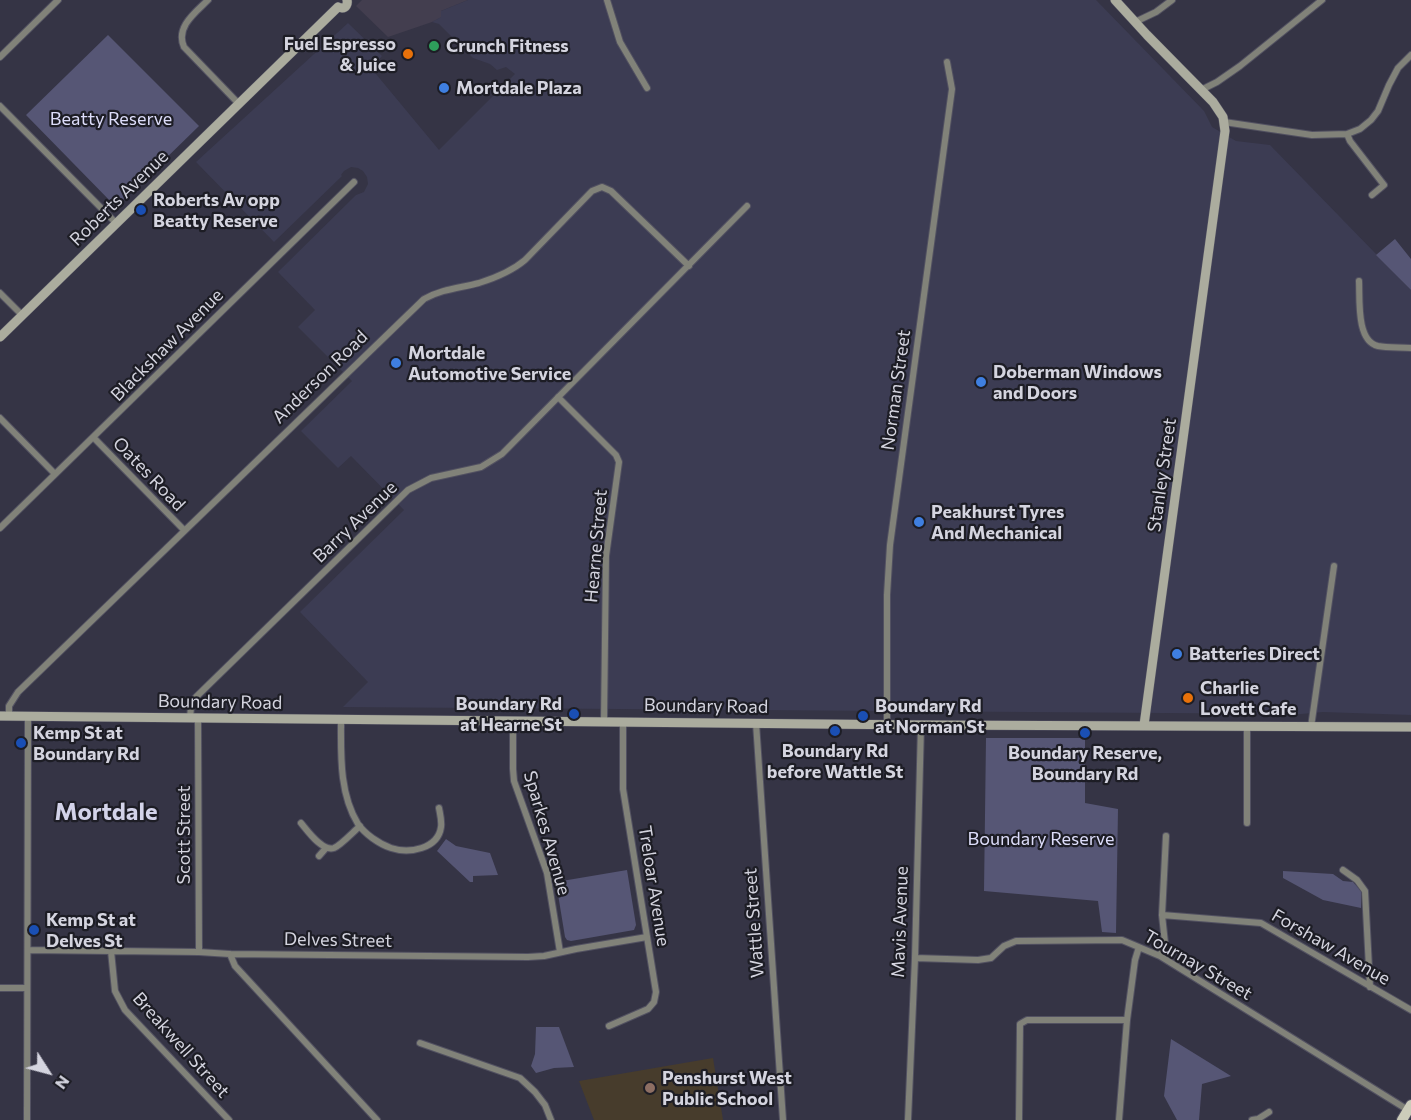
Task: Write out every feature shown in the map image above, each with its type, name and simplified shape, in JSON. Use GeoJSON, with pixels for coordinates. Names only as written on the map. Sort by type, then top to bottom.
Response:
{"type":"FeatureCollection","features":[{"type":"Feature","properties":{"kind":"main road","name":"Roberts Avenue"},"geometry":{"type":"LineString","coordinates":[[0,337],[238,104],[337,3],[342,8],[346,7],[347,0]]}},
{"type":"Feature","properties":{"kind":"main road"},"geometry":{"type":"LineString","coordinates":[[1115,0],[1219,109],[1224,122]]}},
{"type":"Feature","properties":{"kind":"main road","name":"Stanley Street"},"geometry":{"type":"LineString","coordinates":[[1144,725],[1224,143],[1224,122]]}},
{"type":"Feature","properties":{"kind":"main road","name":"Boundary Road"},"geometry":{"type":"LineString","coordinates":[[4,716],[513,722],[1411,727]]}},
{"type":"Feature","properties":{"kind":"street"},"geometry":{"type":"LineString","coordinates":[[2,52],[58,0]]}},
{"type":"Feature","properties":{"kind":"street"},"geometry":{"type":"LineString","coordinates":[[208,0],[184,26],[181,40],[184,47],[238,104]]}},
{"type":"Feature","properties":{"kind":"street"},"geometry":{"type":"LineString","coordinates":[[607,0],[620,42],[647,88]]}},
{"type":"Feature","properties":{"kind":"street"},"geometry":{"type":"LineString","coordinates":[[1135,22],[1156,12],[1172,0]]}},
{"type":"Feature","properties":{"kind":"street"},"geometry":{"type":"LineString","coordinates":[[1201,90],[1240,66],[1322,0]]}},
{"type":"Feature","properties":{"kind":"street"},"geometry":{"type":"LineString","coordinates":[[1224,122],[1312,135],[1347,134],[1360,129],[1371,120],[1378,111],[1398,68],[1411,56]]}},
{"type":"Feature","properties":{"kind":"street","name":"Norman Street"},"geometry":{"type":"LineString","coordinates":[[886,724],[887,595],[890,544],[952,89],[947,62]]}},
{"type":"Feature","properties":{"kind":"street"},"geometry":{"type":"LineString","coordinates":[[0,106],[116,224]]}},
{"type":"Feature","properties":{"kind":"street"},"geometry":{"type":"LineString","coordinates":[[1347,134],[1384,185],[1372,195]]}},
{"type":"Feature","properties":{"kind":"street","name":"Blackshaw Avenue"},"geometry":{"type":"LineString","coordinates":[[0,528],[354,182]]}},
{"type":"Feature","properties":{"kind":"street","name":"Anderson Road"},"geometry":{"type":"LineString","coordinates":[[4,716],[18,692],[419,303],[429,296],[445,289],[478,283],[513,269],[525,260],[595,189],[602,187],[611,191],[688,266]]}},
{"type":"Feature","properties":{"kind":"street","name":"Barry Avenue"},"geometry":{"type":"LineString","coordinates":[[194,718],[191,707],[196,698],[408,490],[431,478],[474,470],[489,463],[508,448],[747,206]]}},
{"type":"Feature","properties":{"kind":"street"},"geometry":{"type":"LineString","coordinates":[[1359,281],[1362,326],[1366,339],[1376,346],[1411,348]]}},
{"type":"Feature","properties":{"kind":"street"},"geometry":{"type":"LineString","coordinates":[[0,293],[22,315]]}},
{"type":"Feature","properties":{"kind":"street","name":"Hearne Street"},"geometry":{"type":"LineString","coordinates":[[558,397],[616,455],[619,462],[606,556],[604,721]]}},
{"type":"Feature","properties":{"kind":"street"},"geometry":{"type":"LineString","coordinates":[[0,418],[55,474]]}},
{"type":"Feature","properties":{"kind":"street","name":"Oates Road"},"geometry":{"type":"LineString","coordinates":[[94,438],[184,530]]}},
{"type":"Feature","properties":{"kind":"street"},"geometry":{"type":"LineString","coordinates":[[1311,727],[1334,566]]}},
{"type":"Feature","properties":{"kind":"street"},"geometry":{"type":"LineString","coordinates":[[27,1120],[28,716]]}},
{"type":"Feature","properties":{"kind":"street","name":"Scott Street"},"geometry":{"type":"LineString","coordinates":[[194,718],[199,952]]}},
{"type":"Feature","properties":{"kind":"street"},"geometry":{"type":"LineString","coordinates":[[341,719],[341,760],[344,783],[351,809],[360,826],[370,836],[390,848],[407,850],[423,847],[434,840],[440,832],[439,808]]}},
{"type":"Feature","properties":{"kind":"street","name":"Sparkes Avenue"},"geometry":{"type":"LineString","coordinates":[[513,722],[514,781],[547,873],[560,952]]}},
{"type":"Feature","properties":{"kind":"street","name":"Treloar Avenue"},"geometry":{"type":"LineString","coordinates":[[609,1026],[648,1009],[654,1002],[656,993],[622,789],[623,722]]}},
{"type":"Feature","properties":{"kind":"street","name":"Wattle Street"},"geometry":{"type":"LineString","coordinates":[[756,723],[783,1120]]}},
{"type":"Feature","properties":{"kind":"street","name":"Mavis Avenue"},"geometry":{"type":"LineString","coordinates":[[908,1120],[921,725]]}},
{"type":"Feature","properties":{"kind":"street"},"geometry":{"type":"LineString","coordinates":[[1247,727],[1247,823]]}},
{"type":"Feature","properties":{"kind":"street"},"geometry":{"type":"LineString","coordinates":[[301,823],[310,834],[330,849],[336,847],[360,826]]}},
{"type":"Feature","properties":{"kind":"street"},"geometry":{"type":"LineString","coordinates":[[1160,956],[1165,943],[1162,915],[1166,836]]}},
{"type":"Feature","properties":{"kind":"street"},"geometry":{"type":"LineString","coordinates":[[319,856],[326,848]]}},
{"type":"Feature","properties":{"kind":"street"},"geometry":{"type":"LineString","coordinates":[[1343,870],[1357,880],[1365,891],[1370,987]]}},
{"type":"Feature","properties":{"kind":"street","name":"Forshaw Avenue"},"geometry":{"type":"LineString","coordinates":[[1162,915],[1262,923],[1411,1010]]}},
{"type":"Feature","properties":{"kind":"street","name":"Delves Street"},"geometry":{"type":"LineString","coordinates":[[28,950],[528,957],[647,937]]}},
{"type":"Feature","properties":{"kind":"street","name":"Tournay Street"},"geometry":{"type":"LineString","coordinates":[[915,958],[978,960],[991,958],[1004,946],[1016,941],[1122,940],[1160,956],[1407,1112]]}},
{"type":"Feature","properties":{"kind":"street"},"geometry":{"type":"LineString","coordinates":[[1119,1120],[1127,1020],[1139,946]]}},
{"type":"Feature","properties":{"kind":"street","name":"Breakwell Street"},"geometry":{"type":"LineString","coordinates":[[111,951],[115,991],[126,1010],[229,1120]]}},
{"type":"Feature","properties":{"kind":"street"},"geometry":{"type":"LineString","coordinates":[[230,954],[235,966],[377,1120]]}},
{"type":"Feature","properties":{"kind":"street"},"geometry":{"type":"LineString","coordinates":[[0,988],[27,988]]}},
{"type":"Feature","properties":{"kind":"street"},"geometry":{"type":"LineString","coordinates":[[1019,1120],[1020,1024],[1027,1020],[1127,1020]]}},
{"type":"Feature","properties":{"kind":"street"},"geometry":{"type":"LineString","coordinates":[[420,1044],[520,1078],[535,1092],[551,1120]]}},
{"type":"Feature","properties":{"kind":"street"},"geometry":{"type":"LineString","coordinates":[[1252,1120],[1269,1112]]}},
{"type":"Feature","properties":{"kind":"shaded area"},"geometry":{"type":"Polygon","coordinates":[[[362,0],[468,0],[441,11],[442,17],[432,22],[388,37],[356,6],[362,0]]]}},
{"type":"Feature","properties":{"kind":"shaded area"},"geometry":{"type":"Polygon","coordinates":[[[468,0],[1096,0],[1204,111],[1212,127],[1236,141],[1270,145],[1411,290],[1411,715],[1323,712],[1301,714],[343,707],[368,682],[300,612],[404,510],[351,456],[338,468],[301,431],[352,381],[298,327],[315,310],[278,272],[356,195],[364,192],[368,184],[367,177],[358,168],[351,167],[344,171],[342,176],[274,242],[196,162],[348,23],[382,56],[371,68],[439,150],[515,74],[506,67],[497,70],[490,64],[473,58],[439,24],[432,22],[441,17],[441,11],[468,0]]]}},
{"type":"Feature","properties":{"kind":"shaded area","name":"Penshurst West Public School"},"geometry":{"type":"Polygon","coordinates":[[[713,1058],[723,1120],[594,1120],[579,1081],[713,1058]]]}},
{"type":"Feature","properties":{"kind":"green space","name":"Beatty Reserve"},"geometry":{"type":"Polygon","coordinates":[[[108,35],[199,126],[116,207],[26,115],[108,35]]]}},
{"type":"Feature","properties":{"kind":"green space"},"geometry":{"type":"Polygon","coordinates":[[[1395,239],[1411,259],[1411,290],[1376,255],[1395,239]]]}},
{"type":"Feature","properties":{"kind":"green space","name":"Boundary Reserve"},"geometry":{"type":"Polygon","coordinates":[[[986,738],[1085,738],[1085,803],[1118,809],[1116,933],[1102,932],[1098,901],[984,891],[986,738]]]}},
{"type":"Feature","properties":{"kind":"green space"},"geometry":{"type":"Polygon","coordinates":[[[446,839],[456,846],[490,853],[498,875],[473,876],[473,882],[470,882],[437,851],[446,839]]]}},
{"type":"Feature","properties":{"kind":"green space"},"geometry":{"type":"Polygon","coordinates":[[[627,870],[636,925],[634,930],[567,940],[556,882],[627,870]]]}},
{"type":"Feature","properties":{"kind":"green space"},"geometry":{"type":"Polygon","coordinates":[[[1283,871],[1333,874],[1343,881],[1353,882],[1361,891],[1361,908],[1323,900],[1283,878],[1283,871]]]}},
{"type":"Feature","properties":{"kind":"green space"},"geometry":{"type":"Polygon","coordinates":[[[536,1027],[559,1027],[574,1067],[554,1068],[536,1073],[531,1066],[535,1054],[536,1027]]]}},
{"type":"Feature","properties":{"kind":"green space"},"geometry":{"type":"Polygon","coordinates":[[[1171,1039],[1231,1076],[1202,1084],[1199,1120],[1177,1120],[1164,1096],[1171,1039]]]}},
{"type":"Feature","properties":{"kind":"place","name":"Crunch Fitness"},"geometry":{"type":"Point","coordinates":[434,46]}},
{"type":"Feature","properties":{"kind":"place","name":"Fuel Espresso & Juice"},"geometry":{"type":"Point","coordinates":[408,54]}},
{"type":"Feature","properties":{"kind":"place","name":"Mortdale Plaza"},"geometry":{"type":"Point","coordinates":[444,88]}},
{"type":"Feature","properties":{"kind":"place","name":"Roberts Av opp Beatty Reserve"},"geometry":{"type":"Point","coordinates":[141,210]}},
{"type":"Feature","properties":{"kind":"place","name":"Mortdale Automotive Service"},"geometry":{"type":"Point","coordinates":[396,363]}},
{"type":"Feature","properties":{"kind":"place","name":"Doberman Windows and Doors"},"geometry":{"type":"Point","coordinates":[981,382]}},
{"type":"Feature","properties":{"kind":"place","name":"Peakhurst Tyres And Mechanical"},"geometry":{"type":"Point","coordinates":[919,522]}},
{"type":"Feature","properties":{"kind":"place","name":"Batteries Direct"},"geometry":{"type":"Point","coordinates":[1177,654]}},
{"type":"Feature","properties":{"kind":"place","name":"Charlie Lovett Cafe"},"geometry":{"type":"Point","coordinates":[1188,698]}},
{"type":"Feature","properties":{"kind":"place","name":"Boundary Rd at Hearne St"},"geometry":{"type":"Point","coordinates":[574,714]}},
{"type":"Feature","properties":{"kind":"place","name":"Boundary Rd at Norman St"},"geometry":{"type":"Point","coordinates":[863,716]}},
{"type":"Feature","properties":{"kind":"place","name":"Boundary Rd before Wattle St"},"geometry":{"type":"Point","coordinates":[835,731]}},
{"type":"Feature","properties":{"kind":"place","name":"Boundary Reserve, Boundary Rd"},"geometry":{"type":"Point","coordinates":[1085,733]}},
{"type":"Feature","properties":{"kind":"place","name":"Kemp St at Boundary Rd"},"geometry":{"type":"Point","coordinates":[21,743]}},
{"type":"Feature","properties":{"kind":"place","name":"Kemp St at Delves St"},"geometry":{"type":"Point","coordinates":[34,930]}},
{"type":"Feature","properties":{"kind":"place","name":"Penshurst West Public School"},"geometry":{"type":"Point","coordinates":[650,1088]}},
{"type":"Feature","properties":{"kind":"district","name":"Mortdale"},"geometry":{"type":"Point","coordinates":[106,812]}}]}
